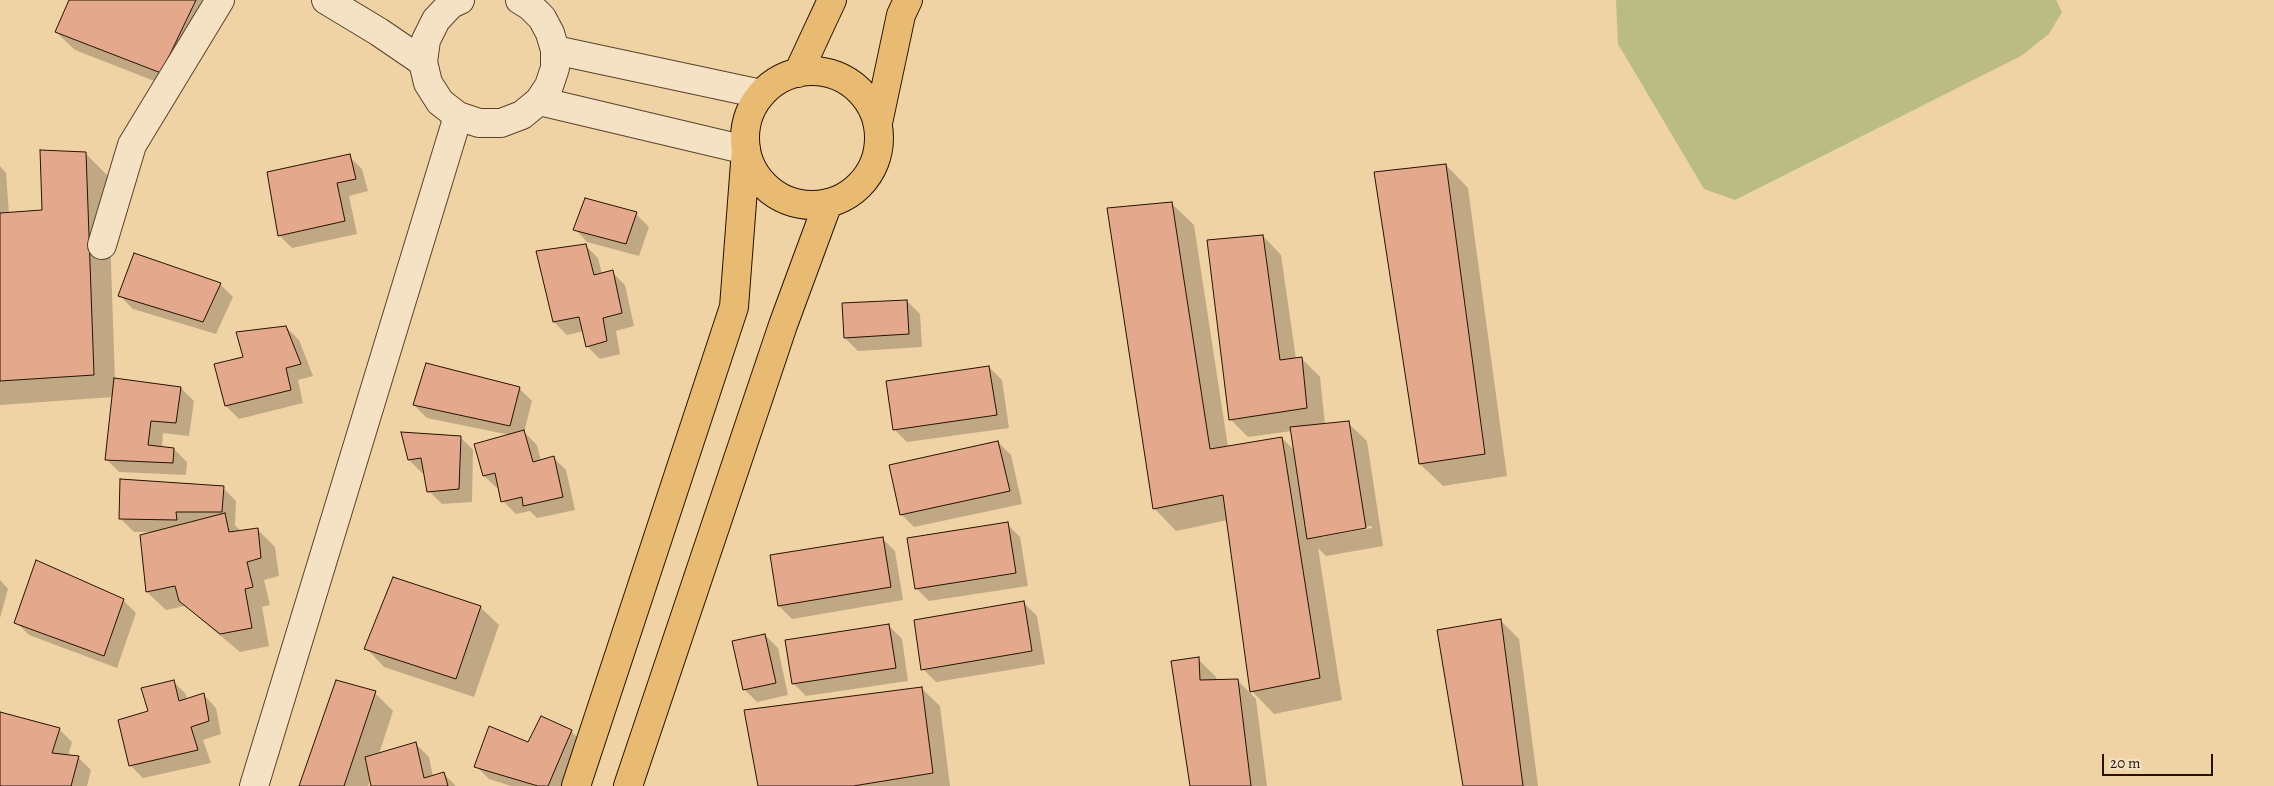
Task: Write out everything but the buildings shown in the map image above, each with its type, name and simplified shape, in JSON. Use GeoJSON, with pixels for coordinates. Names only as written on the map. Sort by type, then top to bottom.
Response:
{"type":"FeatureCollection","features":[{"type":"Feature","properties":{"kind":"main road"},"geometry":{"type":"LineString","coordinates":[[798,73],[832,0]]}},
{"type":"Feature","properties":{"kind":"main road"},"geometry":{"type":"LineString","coordinates":[[878,123],[901,15],[908,0]]}},
{"type":"Feature","properties":{"kind":"main road"},"geometry":{"type":"LineString","coordinates":[[576,786],[734,307],[746,130],[751,111],[761,94],[778,80],[798,73],[820,72],[839,76],[857,88],[870,104],[878,123],[880,144],[874,164],[864,182],[848,195],[828,203],[807,205],[786,200],[767,188],[753,170],[746,150]]}},
{"type":"Feature","properties":{"kind":"main road"},"geometry":{"type":"LineString","coordinates":[[628,786],[783,324],[828,203]]}},
{"type":"Feature","properties":{"kind":"street"},"geometry":{"type":"LineString","coordinates":[[102,245],[132,145],[220,0]]}},
{"type":"Feature","properties":{"kind":"street"},"geometry":{"type":"LineString","coordinates":[[326,0],[379,32],[423,62]]}},
{"type":"Feature","properties":{"kind":"street"},"geometry":{"type":"LineString","coordinates":[[450,1],[436,20],[426,40],[423,62],[428,83],[440,102],[458,116],[479,123],[501,122],[522,115],[539,101],[549,86],[555,68],[555,50],[550,33],[542,18],[530,6],[520,0]]}},
{"type":"Feature","properties":{"kind":"street"},"geometry":{"type":"LineString","coordinates":[[555,50],[761,94]]}},
{"type":"Feature","properties":{"kind":"street"},"geometry":{"type":"LineString","coordinates":[[539,101],[746,150]]}},
{"type":"Feature","properties":{"kind":"street"},"geometry":{"type":"LineString","coordinates":[[254,786],[458,116]]}},
{"type":"Feature","properties":{"kind":"green space"},"geometry":{"type":"Polygon","coordinates":[[[1616,0],[2056,0],[2062,12],[2049,34],[2021,56],[1735,200],[1704,189],[1618,44],[1616,0]]]}}]}
